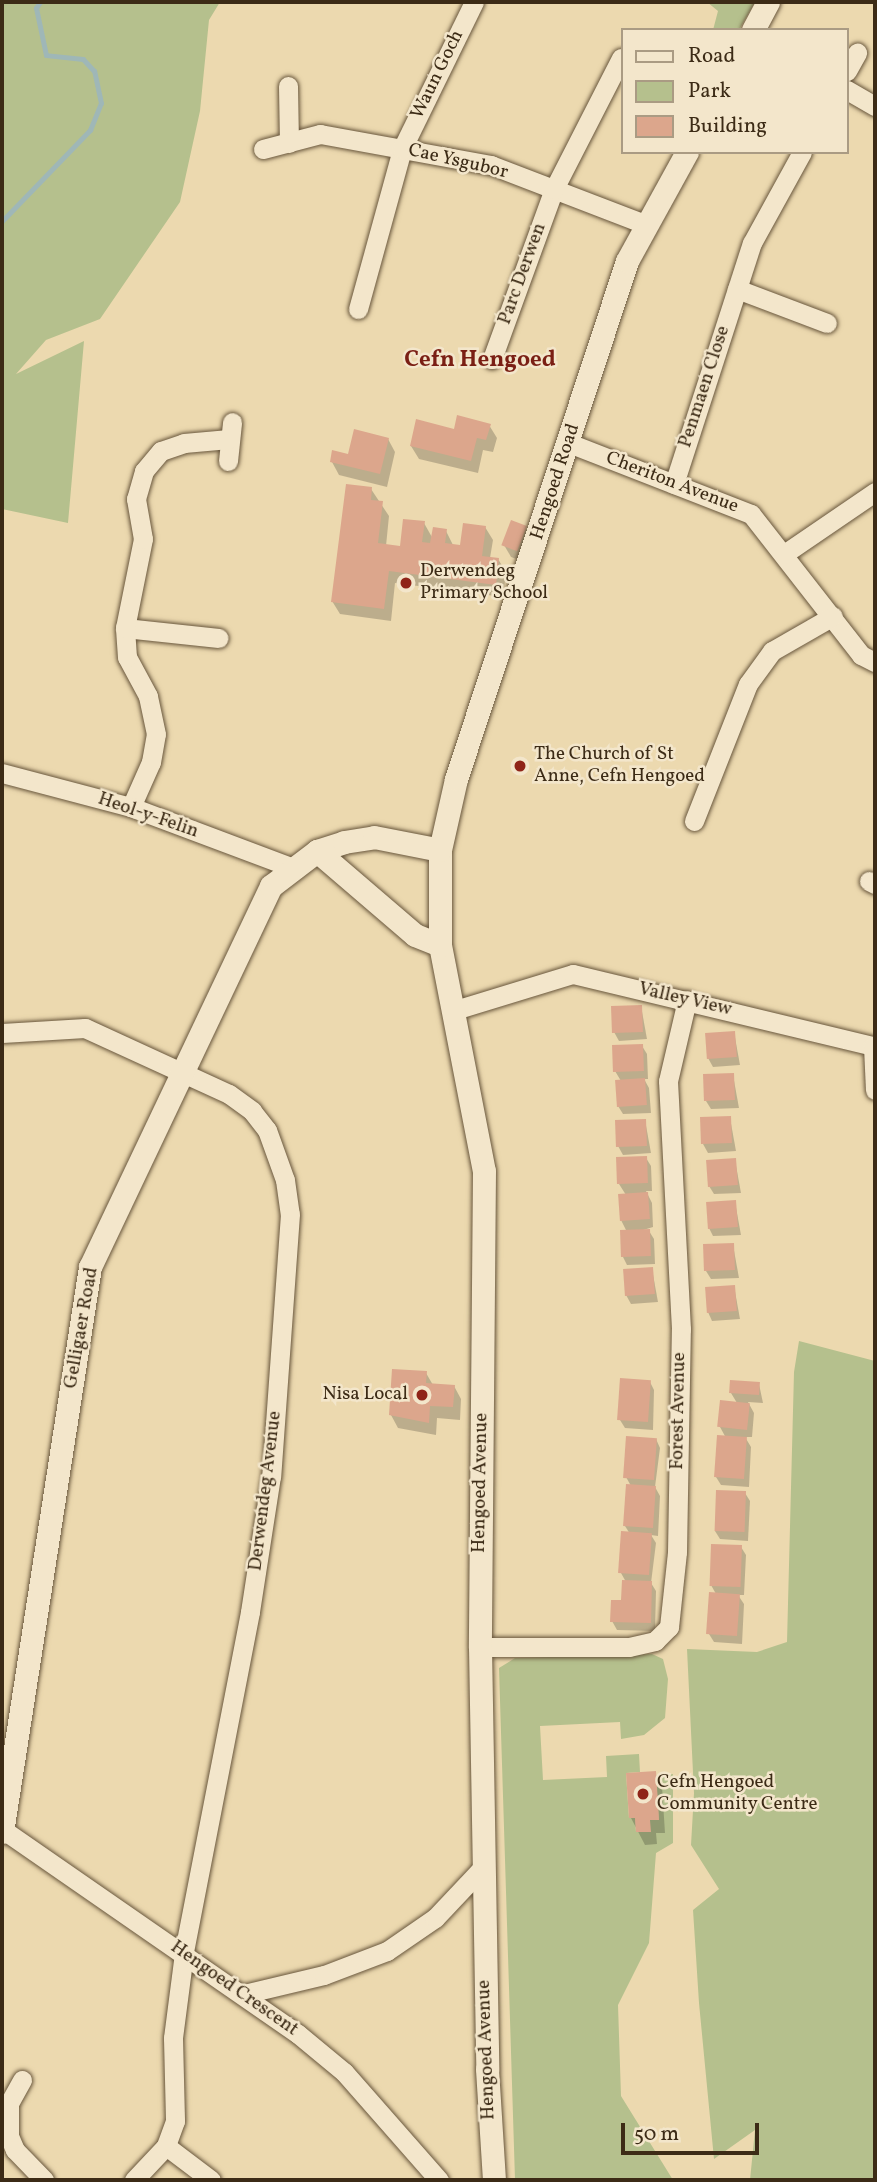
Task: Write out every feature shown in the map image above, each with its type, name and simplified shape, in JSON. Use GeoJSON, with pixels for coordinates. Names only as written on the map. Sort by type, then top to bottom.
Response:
{"type":"FeatureCollection","features":[{"type":"Feature","properties":{"kind":"street","name":"Waun Goch"},"geometry":{"type":"LineString","coordinates":[[358,309],[402,149],[474,2]]}},
{"type":"Feature","properties":{"kind":"street"},"geometry":{"type":"LineString","coordinates":[[754,28],[768,2]]}},
{"type":"Feature","properties":{"kind":"street"},"geometry":{"type":"LineString","coordinates":[[849,68],[858,53]]}},
{"type":"Feature","properties":{"kind":"street","name":"Parc Derwen"},"geometry":{"type":"LineString","coordinates":[[492,359],[554,189],[621,58]]}},
{"type":"Feature","properties":{"kind":"street"},"geometry":{"type":"LineString","coordinates":[[288,86],[289,143]]}},
{"type":"Feature","properties":{"kind":"street"},"geometry":{"type":"LineString","coordinates":[[849,91],[875,106]]}},
{"type":"Feature","properties":{"kind":"street","name":"Cae Ysgubor"},"geometry":{"type":"LineString","coordinates":[[263,149],[320,134],[491,165],[647,225]]}},
{"type":"Feature","properties":{"kind":"street","name":"Hengoed Road"},"geometry":{"type":"LineString","coordinates":[[440,945],[440,850],[456,779],[627,261],[686,154]]}},
{"type":"Feature","properties":{"kind":"street","name":"Penmaen Close"},"geometry":{"type":"LineString","coordinates":[[674,484],[752,243],[801,154]]}},
{"type":"Feature","properties":{"kind":"street"},"geometry":{"type":"LineString","coordinates":[[737,289],[827,323]]}},
{"type":"Feature","properties":{"kind":"street"},"geometry":{"type":"LineString","coordinates":[[131,807],[152,762],[156,734],[148,696],[127,657],[125,628],[139,568],[142,539],[136,499],[144,471],[161,451],[230,430],[228,461]]}},
{"type":"Feature","properties":{"kind":"street","name":"Cheriton Avenue"},"geometry":{"type":"LineString","coordinates":[[569,443],[751,514],[861,655],[875,662]]}},
{"type":"Feature","properties":{"kind":"street"},"geometry":{"type":"LineString","coordinates":[[784,554],[875,492]]}},
{"type":"Feature","properties":{"kind":"street"},"geometry":{"type":"LineString","coordinates":[[694,821],[748,684],[772,651],[832,616]]}},
{"type":"Feature","properties":{"kind":"street"},"geometry":{"type":"LineString","coordinates":[[125,628],[218,638]]}},
{"type":"Feature","properties":{"kind":"street","name":"Heol-y-Felin"},"geometry":{"type":"LineString","coordinates":[[2,773],[131,807],[291,867]]}},
{"type":"Feature","properties":{"kind":"street","name":"Gelligaer Road"},"geometry":{"type":"LineString","coordinates":[[2,1830],[90,1267],[185,1071],[258,908],[271,886],[291,867],[317,851],[374,837],[440,850]]}},
{"type":"Feature","properties":{"kind":"street"},"geometry":{"type":"LineString","coordinates":[[317,851],[415,935],[440,945]]}},
{"type":"Feature","properties":{"kind":"street","name":"Hengoed Avenue"},"geometry":{"type":"LineString","coordinates":[[440,945],[455,1010],[484,1171],[480,1647],[483,1867],[494,2180]]}},
{"type":"Feature","properties":{"kind":"street","name":"Valley View"},"geometry":{"type":"LineString","coordinates":[[455,1010],[573,974],[874,1045],[875,1090]]}},
{"type":"Feature","properties":{"kind":"street","name":"Forest Avenue"},"geometry":{"type":"LineString","coordinates":[[480,1647],[629,1647],[655,1641],[669,1627],[677,1552],[681,1329],[668,1081],[687,1000]]}},
{"type":"Feature","properties":{"kind":"street","name":"Derwendeg Avenue"},"geometry":{"type":"LineString","coordinates":[[2,1032],[85,1028],[185,1071],[252,1111],[267,1129],[285,1180],[290,1214],[271,1476],[250,1612],[184,1952],[173,2038],[175,2121],[166,2146]]}},
{"type":"Feature","properties":{"kind":"street","name":"Hengoed Crescent"},"geometry":{"type":"LineString","coordinates":[[2,1830],[244,1994],[344,2072],[439,2180]]}},
{"type":"Feature","properties":{"kind":"street"},"geometry":{"type":"LineString","coordinates":[[244,1994],[324,1975],[387,1951],[435,1918],[483,1867]]}},
{"type":"Feature","properties":{"kind":"street"},"geometry":{"type":"LineString","coordinates":[[22,2080],[9,2103],[9,2136],[15,2150],[44,2180]]}},
{"type":"Feature","properties":{"kind":"street"},"geometry":{"type":"LineString","coordinates":[[134,2180],[166,2146],[211,2180]]}},
{"type":"Feature","properties":{"kind":"green space"},"geometry":{"type":"Polygon","coordinates":[[[2,2],[220,2],[209,20],[200,111],[180,202],[100,319],[46,340],[16,374],[84,341],[68,523],[2,509],[2,2]]]}},
{"type":"Feature","properties":{"kind":"green space"},"geometry":{"type":"Polygon","coordinates":[[[707,2],[755,2],[740,28],[714,28],[718,11],[707,2]]]}},
{"type":"Feature","properties":{"kind":"green space"},"geometry":{"type":"Polygon","coordinates":[[[799,1341],[875,1361],[875,2180],[750,2180],[755,2130],[714,2159],[699,2003],[693,1910],[719,1889],[691,1845],[694,1793],[687,1649],[757,1652],[787,1642],[794,1372],[799,1341]]]}},
{"type":"Feature","properties":{"kind":"green space"},"geometry":{"type":"Polygon","coordinates":[[[652,1654],[663,1659],[668,1679],[665,1718],[644,1735],[621,1739],[620,1722],[540,1726],[543,1780],[607,1777],[606,1756],[639,1754],[640,1772],[626,1773],[629,1818],[635,1818],[636,1832],[650,1832],[650,1820],[659,1820],[656,1777],[673,1774],[673,1843],[656,1853],[649,1943],[618,2005],[621,2096],[673,2180],[515,2180],[499,1668],[515,1658],[652,1654]]]}},
{"type":"Feature","properties":{"kind":"building"},"geometry":{"type":"Polygon","coordinates":[[[457,415],[491,424],[486,440],[477,438],[471,461],[410,446],[416,419],[454,429],[457,415]]]}},
{"type":"Feature","properties":{"kind":"building"},"geometry":{"type":"Polygon","coordinates":[[[354,429],[389,438],[380,474],[330,462],[332,450],[348,454],[354,429]]]}},
{"type":"Feature","properties":{"kind":"building"},"geometry":{"type":"Polygon","coordinates":[[[346,484],[372,487],[371,500],[383,501],[378,543],[400,546],[403,519],[425,521],[422,542],[430,543],[433,527],[447,529],[445,543],[460,545],[463,523],[486,526],[482,556],[499,558],[496,585],[389,571],[384,609],[331,602],[346,484]]]}},
{"type":"Feature","properties":{"kind":"building"},"geometry":{"type":"Polygon","coordinates":[[[511,520],[527,526],[517,551],[501,545],[511,520]]]}},
{"type":"Feature","properties":{"kind":"building"},"geometry":{"type":"Polygon","coordinates":[[[642,1005],[643,1032],[612,1033],[611,1006],[642,1005]]]}},
{"type":"Feature","properties":{"kind":"building"},"geometry":{"type":"Polygon","coordinates":[[[735,1031],[737,1057],[707,1059],[705,1033],[735,1031]]]}},
{"type":"Feature","properties":{"kind":"building"},"geometry":{"type":"Polygon","coordinates":[[[643,1044],[644,1071],[613,1072],[612,1045],[643,1044]]]}},
{"type":"Feature","properties":{"kind":"building"},"geometry":{"type":"Polygon","coordinates":[[[734,1073],[735,1100],[704,1101],[703,1074],[734,1073]]]}},
{"type":"Feature","properties":{"kind":"building"},"geometry":{"type":"Polygon","coordinates":[[[645,1078],[647,1105],[617,1107],[615,1080],[645,1078]]]}},
{"type":"Feature","properties":{"kind":"building"},"geometry":{"type":"Polygon","coordinates":[[[731,1116],[732,1143],[701,1144],[700,1117],[731,1116]]]}},
{"type":"Feature","properties":{"kind":"building"},"geometry":{"type":"Polygon","coordinates":[[[646,1119],[647,1146],[616,1147],[615,1120],[646,1119]]]}},
{"type":"Feature","properties":{"kind":"building"},"geometry":{"type":"Polygon","coordinates":[[[647,1156],[648,1183],[617,1184],[616,1157],[647,1156]]]}},
{"type":"Feature","properties":{"kind":"building"},"geometry":{"type":"Polygon","coordinates":[[[736,1158],[738,1185],[708,1187],[706,1160],[736,1158]]]}},
{"type":"Feature","properties":{"kind":"building"},"geometry":{"type":"Polygon","coordinates":[[[648,1192],[650,1219],[620,1221],[618,1194],[648,1192]]]}},
{"type":"Feature","properties":{"kind":"building"},"geometry":{"type":"Polygon","coordinates":[[[736,1200],[738,1227],[708,1229],[706,1202],[736,1200]]]}},
{"type":"Feature","properties":{"kind":"building"},"geometry":{"type":"Polygon","coordinates":[[[650,1229],[651,1256],[621,1257],[620,1230],[650,1229]]]}},
{"type":"Feature","properties":{"kind":"building"},"geometry":{"type":"Polygon","coordinates":[[[734,1243],[735,1270],[704,1271],[703,1244],[734,1243]]]}},
{"type":"Feature","properties":{"kind":"building"},"geometry":{"type":"Polygon","coordinates":[[[653,1267],[655,1294],[625,1296],[623,1269],[653,1267]]]}},
{"type":"Feature","properties":{"kind":"building"},"geometry":{"type":"Polygon","coordinates":[[[735,1285],[737,1311],[707,1313],[705,1287],[735,1285]]]}},
{"type":"Feature","properties":{"kind":"building","name":"Nisa Local"},"geometry":{"type":"Polygon","coordinates":[[[392,1369],[427,1371],[426,1383],[455,1385],[453,1407],[430,1406],[429,1423],[389,1415],[392,1369]]]}},
{"type":"Feature","properties":{"kind":"building"},"geometry":{"type":"Polygon","coordinates":[[[620,1378],[651,1380],[648,1422],[617,1420],[620,1378]]]}},
{"type":"Feature","properties":{"kind":"building"},"geometry":{"type":"Polygon","coordinates":[[[730,1380],[760,1382],[759,1395],[729,1393],[730,1380]]]}},
{"type":"Feature","properties":{"kind":"building"},"geometry":{"type":"Polygon","coordinates":[[[720,1400],[750,1403],[747,1430],[717,1427],[720,1400]]]}},
{"type":"Feature","properties":{"kind":"building"},"geometry":{"type":"Polygon","coordinates":[[[717,1435],[747,1437],[744,1479],[714,1477],[717,1435]]]}},
{"type":"Feature","properties":{"kind":"building"},"geometry":{"type":"Polygon","coordinates":[[[626,1436],[657,1438],[654,1480],[623,1478],[626,1436]]]}},
{"type":"Feature","properties":{"kind":"building"},"geometry":{"type":"Polygon","coordinates":[[[626,1484],[656,1486],[653,1528],[623,1526],[626,1484]]]}},
{"type":"Feature","properties":{"kind":"building"},"geometry":{"type":"Polygon","coordinates":[[[716,1490],[746,1491],[745,1532],[715,1531],[716,1490]]]}},
{"type":"Feature","properties":{"kind":"building"},"geometry":{"type":"Polygon","coordinates":[[[621,1531],[652,1533],[649,1575],[618,1573],[621,1531]]]}},
{"type":"Feature","properties":{"kind":"building"},"geometry":{"type":"Polygon","coordinates":[[[711,1544],[742,1545],[741,1587],[710,1586],[711,1544]]]}},
{"type":"Feature","properties":{"kind":"building"},"geometry":{"type":"Polygon","coordinates":[[[622,1580],[652,1581],[651,1623],[610,1622],[611,1600],[621,1600],[622,1580]]]}},
{"type":"Feature","properties":{"kind":"building"},"geometry":{"type":"Polygon","coordinates":[[[709,1592],[740,1594],[737,1636],[706,1634],[709,1592]]]}},
{"type":"Feature","properties":{"kind":"building"},"geometry":{"type":"Polygon","coordinates":[[[656,1771],[659,1820],[650,1820],[651,1832],[636,1832],[635,1818],[629,1818],[626,1773],[656,1771]]]}},
{"type":"Feature","properties":{"kind":"waterway"},"geometry":{"type":"LineString","coordinates":[[2,221],[90,130],[101,103],[94,71],[83,59],[46,55],[36,8],[40,2]]}},
{"type":"Feature","properties":{"kind":"place","name":"Derwendeg Primary School"},"geometry":{"type":"Point","coordinates":[406,583]}},
{"type":"Feature","properties":{"kind":"place","name":"The Church of St Anne, Cefn Hengoed"},"geometry":{"type":"Point","coordinates":[520,766]}},
{"type":"Feature","properties":{"kind":"place","name":"Nisa Local"},"geometry":{"type":"Point","coordinates":[422,1395]}},
{"type":"Feature","properties":{"kind":"place","name":"Cefn Hengoed Community Centre"},"geometry":{"type":"Point","coordinates":[643,1794]}},
{"type":"Feature","properties":{"kind":"district","name":"Cefn Hengoed"},"geometry":{"type":"Point","coordinates":[480,360]}}]}
